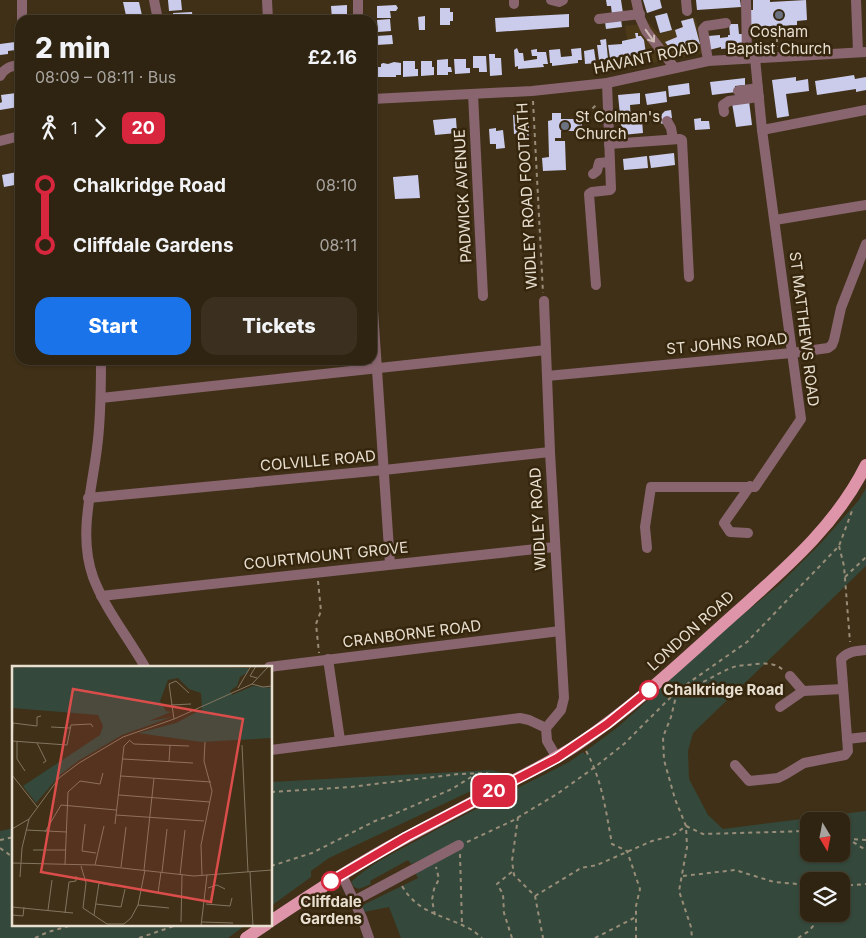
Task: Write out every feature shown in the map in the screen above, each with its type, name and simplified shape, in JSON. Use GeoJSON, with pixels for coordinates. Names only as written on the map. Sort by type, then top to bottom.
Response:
{"type":"FeatureCollection","features":[{"type":"Feature","properties":{"kind":"main road","name":"LONDON ROAD"},"geometry":{"type":"LineString","coordinates":[[272,920],[342,875],[406,837],[557,758],[607,724],[652,687],[817,537],[842,505],[866,465]]}},
{"type":"Feature","properties":{"kind":"main road"},"geometry":{"type":"LineString","coordinates":[[246,938],[264,926]]}},
{"type":"Feature","properties":{"kind":"street"},"geometry":{"type":"LineString","coordinates":[[22,0],[22,15]]}},
{"type":"Feature","properties":{"kind":"street"},"geometry":{"type":"LineString","coordinates":[[154,0],[157,15]]}},
{"type":"Feature","properties":{"kind":"street"},"geometry":{"type":"LineString","coordinates":[[267,0],[268,15]]}},
{"type":"Feature","properties":{"kind":"street"},"geometry":{"type":"LineString","coordinates":[[358,0],[358,15]]}},
{"type":"Feature","properties":{"kind":"street"},"geometry":{"type":"LineString","coordinates":[[551,0],[559,2],[563,0]]}},
{"type":"Feature","properties":{"kind":"street"},"geometry":{"type":"LineString","coordinates":[[636,0],[646,31],[674,68]]}},
{"type":"Feature","properties":{"kind":"street"},"geometry":{"type":"LineString","coordinates":[[686,0],[687,11]]}},
{"type":"Feature","properties":{"kind":"street","name":"ST MATTHEWS ROAD"},"geometry":{"type":"LineString","coordinates":[[746,0],[751,58],[758,92],[801,419],[755,486],[750,486]]}},
{"type":"Feature","properties":{"kind":"street"},"geometry":{"type":"LineString","coordinates":[[856,0],[862,52]]}},
{"type":"Feature","properties":{"kind":"street"},"geometry":{"type":"LineString","coordinates":[[599,19],[640,14]]}},
{"type":"Feature","properties":{"kind":"street"},"geometry":{"type":"LineString","coordinates":[[708,61],[703,29],[706,26],[726,23]]}},
{"type":"Feature","properties":{"kind":"street","name":"HAVANT ROAD"},"geometry":{"type":"LineString","coordinates":[[377,99],[607,87],[674,68],[708,61],[862,52]]}},
{"type":"Feature","properties":{"kind":"street"},"geometry":{"type":"LineString","coordinates":[[0,76],[4,69],[15,66]]}},
{"type":"Feature","properties":{"kind":"street"},"geometry":{"type":"LineString","coordinates":[[596,285],[589,194],[611,189],[607,87]]}},
{"type":"Feature","properties":{"kind":"street"},"geometry":{"type":"LineString","coordinates":[[738,91],[758,92]]}},
{"type":"Feature","properties":{"kind":"street"},"geometry":{"type":"LineString","coordinates":[[724,112],[723,105],[729,101],[758,92]]}},
{"type":"Feature","properties":{"kind":"street","name":"PADWICK AVENUE"},"geometry":{"type":"LineString","coordinates":[[473,94],[483,296]]}},
{"type":"Feature","properties":{"kind":"street"},"geometry":{"type":"LineString","coordinates":[[762,130],[866,110]]}},
{"type":"Feature","properties":{"kind":"street"},"geometry":{"type":"LineString","coordinates":[[667,121],[671,128],[672,140]]}},
{"type":"Feature","properties":{"kind":"street"},"geometry":{"type":"LineString","coordinates":[[0,141],[15,137]]}},
{"type":"Feature","properties":{"kind":"street"},"geometry":{"type":"LineString","coordinates":[[609,144],[680,139],[683,142],[689,277]]}},
{"type":"Feature","properties":{"kind":"street"},"geometry":{"type":"LineString","coordinates":[[593,174],[597,171],[599,163],[610,162]]}},
{"type":"Feature","properties":{"kind":"street"},"geometry":{"type":"LineString","coordinates":[[775,220],[866,205]]}},
{"type":"Feature","properties":{"kind":"street","name":"ST JOHNS ROAD"},"geometry":{"type":"LineString","coordinates":[[547,376],[822,350],[832,345],[841,308],[866,244]]}},
{"type":"Feature","properties":{"kind":"street","name":"WIDLEY ROAD"},"geometry":{"type":"LineString","coordinates":[[544,301],[550,452],[564,698],[561,710],[546,728]]}},
{"type":"Feature","properties":{"kind":"street"},"geometry":{"type":"LineString","coordinates":[[102,398],[546,350]]}},
{"type":"Feature","properties":{"kind":"street"},"geometry":{"type":"LineString","coordinates":[[377,357],[390,564]]}},
{"type":"Feature","properties":{"kind":"street"},"geometry":{"type":"LineString","coordinates":[[100,365],[102,398],[97,448],[86,518],[88,551],[92,575],[101,596],[144,666]]}},
{"type":"Feature","properties":{"kind":"street","name":"COLVILLE ROAD"},"geometry":{"type":"LineString","coordinates":[[88,498],[550,452]]}},
{"type":"Feature","properties":{"kind":"street"},"geometry":{"type":"LineString","coordinates":[[748,533],[730,532],[724,522],[750,486]]}},
{"type":"Feature","properties":{"kind":"street"},"geometry":{"type":"LineString","coordinates":[[647,548],[645,527],[650,487],[750,486]]}},
{"type":"Feature","properties":{"kind":"street","name":"COURTMOUNT GROVE"},"geometry":{"type":"LineString","coordinates":[[101,596],[555,547]]}},
{"type":"Feature","properties":{"kind":"street","name":"CRANBORNE ROAD"},"geometry":{"type":"LineString","coordinates":[[272,667],[560,631]]}},
{"type":"Feature","properties":{"kind":"street"},"geometry":{"type":"LineString","coordinates":[[735,765],[748,785],[778,778],[804,763],[814,760],[840,758],[845,755],[848,751],[841,659],[845,654],[866,650]]}},
{"type":"Feature","properties":{"kind":"street"},"geometry":{"type":"LineString","coordinates":[[324,660],[340,740]]}},
{"type":"Feature","properties":{"kind":"street"},"geometry":{"type":"LineString","coordinates":[[790,676],[803,690]]}},
{"type":"Feature","properties":{"kind":"street"},"geometry":{"type":"LineString","coordinates":[[780,707],[803,690],[843,689]]}},
{"type":"Feature","properties":{"kind":"street"},"geometry":{"type":"LineString","coordinates":[[272,750],[520,718],[546,728],[547,741],[557,758]]}},
{"type":"Feature","properties":{"kind":"street"},"geometry":{"type":"LineString","coordinates":[[846,739],[866,737]]}},
{"type":"Feature","properties":{"kind":"street"},"geometry":{"type":"LineString","coordinates":[[354,901],[459,846]]}},
{"type":"Feature","properties":{"kind":"street"},"geometry":{"type":"LineString","coordinates":[[342,875],[368,938]]}},
{"type":"Feature","properties":{"kind":"path"},"geometry":{"type":"LineString","coordinates":[[777,30],[778,56]]}},
{"type":"Feature","properties":{"kind":"path"},"geometry":{"type":"LineString","coordinates":[[579,117],[591,110],[607,87]]}},
{"type":"Feature","properties":{"kind":"path","name":"WIDLEY ROAD FOOTPATH"},"geometry":{"type":"LineString","coordinates":[[532,91],[544,301]]}},
{"type":"Feature","properties":{"kind":"path"},"geometry":{"type":"LineString","coordinates":[[462,925],[462,865],[459,846],[518,817],[557,794],[624,744],[678,691],[747,642],[838,546],[852,511]]}},
{"type":"Feature","properties":{"kind":"path"},"geometry":{"type":"LineString","coordinates":[[838,546],[844,566],[851,652]]}},
{"type":"Feature","properties":{"kind":"path"},"geometry":{"type":"LineString","coordinates":[[845,577],[866,557]]}},
{"type":"Feature","properties":{"kind":"path"},"geometry":{"type":"LineString","coordinates":[[317,572],[321,611],[316,624],[324,660]]}},
{"type":"Feature","properties":{"kind":"path"},"geometry":{"type":"LineString","coordinates":[[652,687],[672,692],[685,690],[737,666],[762,663],[778,665],[790,676]]}},
{"type":"Feature","properties":{"kind":"path"},"geometry":{"type":"LineString","coordinates":[[678,691],[671,717],[663,736],[664,760],[675,800],[686,826],[688,847],[679,891],[691,927],[692,938]]}},
{"type":"Feature","properties":{"kind":"path"},"geometry":{"type":"LineString","coordinates":[[581,743],[595,767],[602,791],[612,844],[627,851],[640,889],[636,906],[636,938]]}},
{"type":"Feature","properties":{"kind":"path"},"geometry":{"type":"LineString","coordinates":[[272,866],[312,854],[375,822],[452,788],[478,773]]}},
{"type":"Feature","properties":{"kind":"path"},"geometry":{"type":"LineString","coordinates":[[272,792],[350,787],[478,773],[502,777],[506,785]]}},
{"type":"Feature","properties":{"kind":"path"},"geometry":{"type":"LineString","coordinates":[[518,817],[512,861],[513,871],[514,875],[534,896],[543,938]]}},
{"type":"Feature","properties":{"kind":"path"},"geometry":{"type":"LineString","coordinates":[[686,826],[703,834],[800,831]]}},
{"type":"Feature","properties":{"kind":"path"},"geometry":{"type":"LineString","coordinates":[[534,896],[581,868],[597,865],[652,840],[672,836],[686,826]]}},
{"type":"Feature","properties":{"kind":"path"},"geometry":{"type":"LineString","coordinates":[[850,839],[866,840]]}},
{"type":"Feature","properties":{"kind":"path"},"geometry":{"type":"LineString","coordinates":[[850,840],[866,850]]}},
{"type":"Feature","properties":{"kind":"path"},"geometry":{"type":"LineString","coordinates":[[0,848],[12,857]]}},
{"type":"Feature","properties":{"kind":"path"},"geometry":{"type":"LineString","coordinates":[[435,858],[439,878],[432,900],[436,915]]}},
{"type":"Feature","properties":{"kind":"path"},"geometry":{"type":"LineString","coordinates":[[683,876],[735,870],[774,882],[800,884]]}},
{"type":"Feature","properties":{"kind":"path"},"geometry":{"type":"LineString","coordinates":[[512,938],[504,913],[503,894],[497,884],[513,871]]}},
{"type":"Feature","properties":{"kind":"path"},"geometry":{"type":"LineString","coordinates":[[397,877],[414,903],[436,915],[468,927],[482,938]]}},
{"type":"Feature","properties":{"kind":"path"},"geometry":{"type":"LineString","coordinates":[[850,885],[866,884]]}},
{"type":"Feature","properties":{"kind":"path"},"geometry":{"type":"LineString","coordinates":[[595,938],[636,917]]}},
{"type":"Feature","properties":{"kind":"path"},"geometry":{"type":"LineString","coordinates":[[798,938],[816,922]]}},
{"type":"Feature","properties":{"kind":"path"},"geometry":{"type":"LineString","coordinates":[[35,938],[69,926]]}},
{"type":"Feature","properties":{"kind":"path"},"geometry":{"type":"LineString","coordinates":[[139,938],[174,926]]}},
{"type":"Feature","properties":{"kind":"shaded area"},"geometry":{"type":"Polygon","coordinates":[[[695,17],[705,53],[631,67],[625,26],[649,23],[659,34],[682,27],[681,21],[695,17]]]}},
{"type":"Feature","properties":{"kind":"green space"},"geometry":{"type":"Polygon","coordinates":[[[866,488],[866,566],[693,733],[688,751],[689,779],[708,815],[723,829],[800,819],[800,862],[850,862],[850,813],[866,811],[866,938],[401,938],[389,907],[364,912],[361,906],[418,878],[415,872],[462,842],[411,864],[408,860],[370,881],[371,884],[359,889],[354,887],[351,882],[358,876],[391,854],[569,762],[583,752],[586,755],[587,750],[618,727],[734,622],[780,584],[821,543],[859,500],[866,488]]]}},
{"type":"Feature","properties":{"kind":"green space"},"geometry":{"type":"Polygon","coordinates":[[[491,770],[507,774],[329,858],[311,871],[311,877],[272,905],[272,782],[491,770]]]}},
{"type":"Feature","properties":{"kind":"green space"},"geometry":{"type":"Polygon","coordinates":[[[12,828],[12,926],[244,926],[228,938],[0,938],[0,831],[12,828]]]}},
{"type":"Feature","properties":{"kind":"building"},"geometry":{"type":"Polygon","coordinates":[[[168,0],[181,0],[182,10],[169,11],[168,0]]]}},
{"type":"Feature","properties":{"kind":"building"},"geometry":{"type":"Polygon","coordinates":[[[606,0],[621,0],[623,13],[612,15],[611,6],[607,6],[606,0]]]}},
{"type":"Feature","properties":{"kind":"building"},"geometry":{"type":"Polygon","coordinates":[[[643,0],[660,0],[662,8],[647,13],[643,0]]]}},
{"type":"Feature","properties":{"kind":"building"},"geometry":{"type":"Polygon","coordinates":[[[696,0],[740,0],[741,7],[697,10],[696,0]]]}},
{"type":"Feature","properties":{"kind":"building","name":"Cosham Baptist Church"},"geometry":{"type":"Polygon","coordinates":[[[753,0],[770,0],[770,2],[806,0],[807,20],[797,21],[797,25],[780,26],[780,30],[774,30],[774,26],[751,27],[750,10],[753,10],[753,0]]]}},
{"type":"Feature","properties":{"kind":"building"},"geometry":{"type":"Polygon","coordinates":[[[123,2],[139,2],[142,15],[126,15],[123,2]]]}},
{"type":"Feature","properties":{"kind":"building"},"geometry":{"type":"Polygon","coordinates":[[[347,5],[347,15],[332,15],[331,6],[347,5]]]}},
{"type":"Feature","properties":{"kind":"building"},"geometry":{"type":"Polygon","coordinates":[[[396,5],[398,8],[396,11],[390,11],[391,18],[377,18],[377,6],[396,5]]]}},
{"type":"Feature","properties":{"kind":"building"},"geometry":{"type":"Polygon","coordinates":[[[440,8],[450,8],[450,12],[453,12],[453,21],[450,21],[450,25],[440,25],[440,8]]]}},
{"type":"Feature","properties":{"kind":"building"},"geometry":{"type":"Polygon","coordinates":[[[192,12],[192,15],[173,15],[173,13],[192,12]]]}},
{"type":"Feature","properties":{"kind":"building"},"geometry":{"type":"Polygon","coordinates":[[[667,13],[672,30],[660,33],[655,16],[667,13]]]}},
{"type":"Feature","properties":{"kind":"building"},"geometry":{"type":"Polygon","coordinates":[[[569,14],[569,27],[496,32],[495,18],[569,14]]]}},
{"type":"Feature","properties":{"kind":"building"},"geometry":{"type":"Polygon","coordinates":[[[425,16],[425,30],[419,30],[418,17],[425,16]]]}},
{"type":"Feature","properties":{"kind":"building"},"geometry":{"type":"Polygon","coordinates":[[[693,18],[700,44],[674,53],[672,46],[669,47],[665,42],[677,37],[675,30],[683,27],[681,21],[693,18]]]}},
{"type":"Feature","properties":{"kind":"building"},"geometry":{"type":"Polygon","coordinates":[[[390,19],[391,31],[378,32],[377,20],[390,19]]]}},
{"type":"Feature","properties":{"kind":"building"},"geometry":{"type":"Polygon","coordinates":[[[621,19],[622,27],[606,29],[605,22],[621,19]]]}},
{"type":"Feature","properties":{"kind":"building"},"geometry":{"type":"Polygon","coordinates":[[[729,24],[738,24],[739,34],[742,34],[743,48],[737,48],[736,46],[709,50],[708,36],[720,35],[720,38],[728,37],[730,35],[729,24]]]}},
{"type":"Feature","properties":{"kind":"building"},"geometry":{"type":"Polygon","coordinates":[[[635,33],[638,33],[638,36],[641,36],[644,40],[646,54],[610,58],[608,45],[622,44],[622,41],[636,38],[635,33]]]}},
{"type":"Feature","properties":{"kind":"building"},"geometry":{"type":"Polygon","coordinates":[[[392,35],[393,44],[377,45],[377,36],[392,35]]]}},
{"type":"Feature","properties":{"kind":"building"},"geometry":{"type":"Polygon","coordinates":[[[606,39],[608,59],[599,60],[597,45],[601,45],[600,40],[606,39]]]}},
{"type":"Feature","properties":{"kind":"building"},"geometry":{"type":"Polygon","coordinates":[[[15,42],[15,50],[8,51],[8,54],[0,55],[0,44],[15,42]]]}},
{"type":"Feature","properties":{"kind":"building"},"geometry":{"type":"Polygon","coordinates":[[[517,48],[519,53],[523,53],[524,61],[537,59],[537,56],[532,56],[531,50],[537,49],[537,52],[546,52],[548,64],[543,64],[544,67],[518,69],[518,66],[515,67],[514,50],[517,48]]]}},
{"type":"Feature","properties":{"kind":"building"},"geometry":{"type":"Polygon","coordinates":[[[581,48],[582,60],[578,60],[578,63],[552,66],[552,63],[550,63],[549,50],[560,49],[561,57],[572,56],[571,49],[581,48]]]}},
{"type":"Feature","properties":{"kind":"building"},"geometry":{"type":"Polygon","coordinates":[[[594,49],[596,63],[585,64],[584,51],[594,49]]]}},
{"type":"Feature","properties":{"kind":"building"},"geometry":{"type":"Polygon","coordinates":[[[489,54],[495,54],[495,58],[501,58],[502,75],[490,76],[489,54]]]}},
{"type":"Feature","properties":{"kind":"building"},"geometry":{"type":"Polygon","coordinates":[[[473,56],[486,56],[487,72],[479,72],[479,68],[473,68],[473,56]]]}},
{"type":"Feature","properties":{"kind":"building"},"geometry":{"type":"Polygon","coordinates":[[[448,59],[448,67],[451,67],[452,72],[448,72],[448,75],[437,75],[437,60],[448,59]]]}},
{"type":"Feature","properties":{"kind":"building"},"geometry":{"type":"Polygon","coordinates":[[[454,59],[466,59],[466,68],[470,68],[470,73],[455,74],[454,59]]]}},
{"type":"Feature","properties":{"kind":"building"},"geometry":{"type":"Polygon","coordinates":[[[403,61],[415,61],[415,69],[418,69],[418,76],[403,77],[403,61]]]}},
{"type":"Feature","properties":{"kind":"building"},"geometry":{"type":"Polygon","coordinates":[[[421,61],[432,61],[434,75],[421,76],[421,61]]]}},
{"type":"Feature","properties":{"kind":"building"},"geometry":{"type":"Polygon","coordinates":[[[394,62],[401,63],[401,75],[396,75],[396,77],[377,77],[377,64],[378,67],[381,67],[383,63],[394,62]]]}},
{"type":"Feature","properties":{"kind":"building"},"geometry":{"type":"Polygon","coordinates":[[[854,75],[855,79],[866,77],[866,90],[856,92],[856,89],[817,95],[815,81],[854,75]]]}},
{"type":"Feature","properties":{"kind":"building"},"geometry":{"type":"Polygon","coordinates":[[[796,77],[796,81],[808,79],[809,91],[786,94],[789,116],[777,118],[772,80],[796,77]]]}},
{"type":"Feature","properties":{"kind":"building"},"geometry":{"type":"Polygon","coordinates":[[[745,78],[745,85],[735,86],[736,92],[712,95],[710,82],[745,78]]]}},
{"type":"Feature","properties":{"kind":"building"},"geometry":{"type":"Polygon","coordinates":[[[689,83],[690,94],[669,97],[668,86],[689,83]]]}},
{"type":"Feature","properties":{"kind":"building"},"geometry":{"type":"Polygon","coordinates":[[[666,91],[667,102],[647,105],[645,94],[666,91]]]}},
{"type":"Feature","properties":{"kind":"building"},"geometry":{"type":"Polygon","coordinates":[[[15,93],[15,108],[0,110],[1,95],[15,93]]]}},
{"type":"Feature","properties":{"kind":"building"},"geometry":{"type":"Polygon","coordinates":[[[640,93],[640,104],[630,105],[631,121],[642,120],[643,133],[622,135],[618,95],[640,93]]]}},
{"type":"Feature","properties":{"kind":"building"},"geometry":{"type":"Polygon","coordinates":[[[749,101],[752,125],[736,127],[732,103],[749,101]]]}},
{"type":"Feature","properties":{"kind":"building"},"geometry":{"type":"Polygon","coordinates":[[[671,110],[672,118],[667,119],[662,124],[657,119],[665,111],[671,110]]]}},
{"type":"Feature","properties":{"kind":"building"},"geometry":{"type":"Polygon","coordinates":[[[552,113],[561,113],[561,119],[582,117],[582,131],[561,131],[561,138],[555,138],[555,141],[565,141],[566,170],[543,171],[542,158],[549,157],[548,121],[552,120],[552,113]]]}},
{"type":"Feature","properties":{"kind":"building"},"geometry":{"type":"Polygon","coordinates":[[[513,115],[519,115],[519,124],[529,124],[529,136],[521,137],[521,133],[514,134],[513,115]]]}},
{"type":"Feature","properties":{"kind":"building"},"geometry":{"type":"Polygon","coordinates":[[[456,118],[457,133],[435,135],[433,120],[456,118]]]}},
{"type":"Feature","properties":{"kind":"building"},"geometry":{"type":"Polygon","coordinates":[[[701,118],[701,121],[709,121],[710,129],[695,130],[694,119],[701,118]]]}},
{"type":"Feature","properties":{"kind":"building"},"geometry":{"type":"Polygon","coordinates":[[[496,128],[496,131],[503,130],[505,148],[496,149],[496,144],[490,144],[489,129],[496,128]]]}},
{"type":"Feature","properties":{"kind":"building"},"geometry":{"type":"Polygon","coordinates":[[[674,153],[675,165],[651,168],[649,156],[674,153]]]}},
{"type":"Feature","properties":{"kind":"building"},"geometry":{"type":"Polygon","coordinates":[[[647,156],[648,168],[624,170],[623,159],[647,156]]]}},
{"type":"Feature","properties":{"kind":"building"},"geometry":{"type":"Polygon","coordinates":[[[15,172],[15,185],[4,187],[2,175],[15,172]]]}},
{"type":"Feature","properties":{"kind":"building"},"geometry":{"type":"Polygon","coordinates":[[[418,175],[420,198],[395,199],[393,177],[418,175]]]}},
{"type":"Feature","properties":{"kind":"bus line","name":"20"},"geometry":{"type":"LineString","coordinates":[[331,881],[406,837],[557,758],[607,724],[649,690]]}},
{"type":"Feature","properties":{"kind":"place","name":"Cosham Baptist Church"},"geometry":{"type":"Point","coordinates":[779,15]}},
{"type":"Feature","properties":{"kind":"place","name":"St Colman's Church"},"geometry":{"type":"Point","coordinates":[565,126]}},
{"type":"Feature","properties":{"kind":"place","name":"Chalkridge Road"},"geometry":{"type":"Point","coordinates":[649,690]}},
{"type":"Feature","properties":{"kind":"place","name":"Cliffdale Gardens"},"geometry":{"type":"Point","coordinates":[331,881]}}]}
